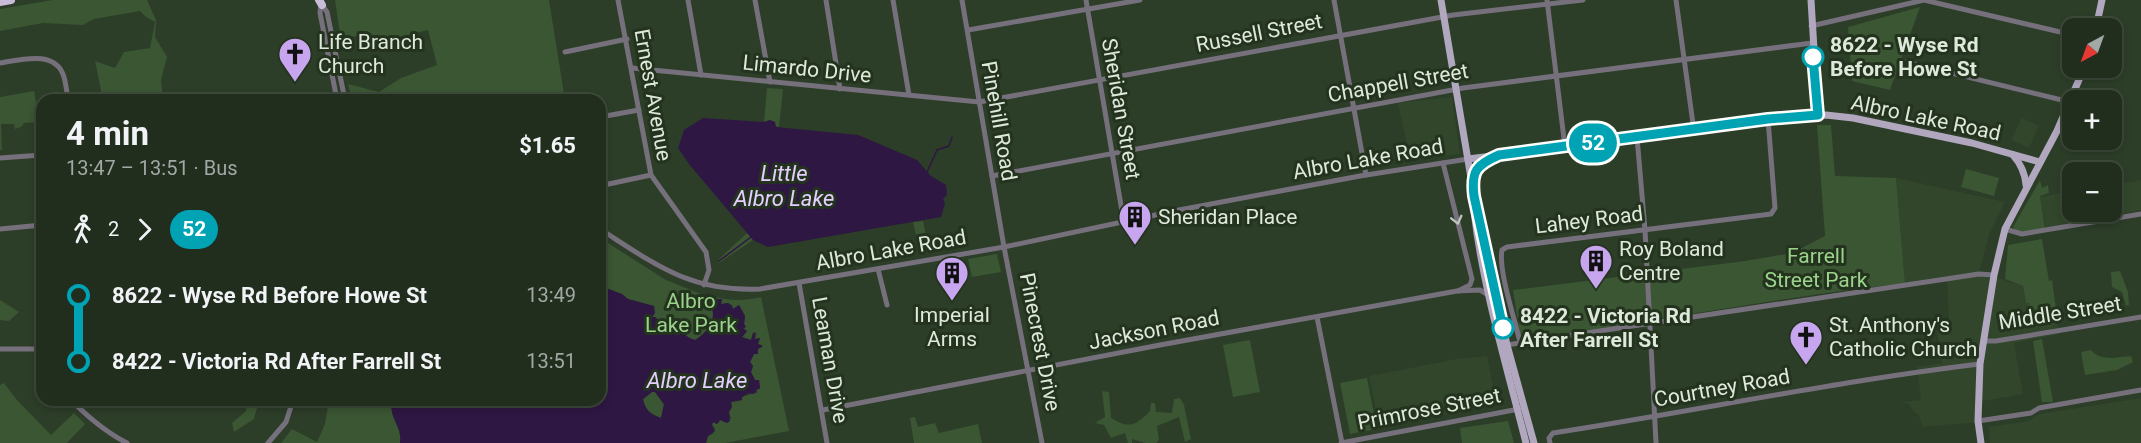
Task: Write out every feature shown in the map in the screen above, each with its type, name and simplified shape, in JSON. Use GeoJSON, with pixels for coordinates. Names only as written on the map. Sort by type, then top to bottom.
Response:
{"type":"FeatureCollection","features":[{"type":"Feature","properties":{"kind":"highway"},"geometry":{"type":"LineString","coordinates":[[0,2],[11,0]]}},
{"type":"Feature","properties":{"kind":"main road"},"geometry":{"type":"LineString","coordinates":[[1441,0],[1472,180],[1476,231],[1490,296],[1520,408],[1526,443]]}},
{"type":"Feature","properties":{"kind":"main road"},"geometry":{"type":"LineString","coordinates":[[1811,0],[1818,115]]}},
{"type":"Feature","properties":{"kind":"main road"},"geometry":{"type":"LineString","coordinates":[[2098,18],[2102,0]]}},
{"type":"Feature","properties":{"kind":"main road","name":"Albro Lake Road"},"geometry":{"type":"LineString","coordinates":[[1468,159],[1694,131],[1768,119],[1818,115],[1853,118],[2012,153],[2040,162]]}},
{"type":"Feature","properties":{"kind":"main road"},"geometry":{"type":"LineString","coordinates":[[1981,443],[1978,421],[1980,364],[1994,275],[2005,229],[2062,118]]}},
{"type":"Feature","properties":{"kind":"main road"},"geometry":{"type":"LineString","coordinates":[[2012,153],[2019,161],[2025,175],[2026,186]]}},
{"type":"Feature","properties":{"kind":"main road"},"geometry":{"type":"LineString","coordinates":[[1472,180],[1480,164],[1499,155]]}},
{"type":"Feature","properties":{"kind":"main road"},"geometry":{"type":"LineString","coordinates":[[1474,196],[1504,346]]}},
{"type":"Feature","properties":{"kind":"main road"},"geometry":{"type":"LineString","coordinates":[[1520,408],[1534,443]]}},
{"type":"Feature","properties":{"kind":"street","name":"Ernest Avenue"},"geometry":{"type":"LineString","coordinates":[[618,0],[651,175],[706,252],[709,270],[704,285]]}},
{"type":"Feature","properties":{"kind":"street"},"geometry":{"type":"LineString","coordinates":[[688,0],[701,75]]}},
{"type":"Feature","properties":{"kind":"street"},"geometry":{"type":"LineString","coordinates":[[755,0],[770,82]]}},
{"type":"Feature","properties":{"kind":"street"},"geometry":{"type":"LineString","coordinates":[[826,0],[840,89]]}},
{"type":"Feature","properties":{"kind":"street"},"geometry":{"type":"LineString","coordinates":[[893,0],[909,95]]}},
{"type":"Feature","properties":{"kind":"street","name":"Pinehill Road"},"geometry":{"type":"LineString","coordinates":[[962,0],[1004,247]]}},
{"type":"Feature","properties":{"kind":"street","name":"Sheridan Street"},"geometry":{"type":"LineString","coordinates":[[1086,0],[1124,223]]}},
{"type":"Feature","properties":{"kind":"street"},"geometry":{"type":"LineString","coordinates":[[968,30],[1140,0]]}},
{"type":"Feature","properties":{"kind":"street"},"geometry":{"type":"LineString","coordinates":[[1334,0],[1366,175]]}},
{"type":"Feature","properties":{"kind":"street","name":"Russell Street"},"geometry":{"type":"LineString","coordinates":[[979,102],[1444,16],[1548,2],[1583,0]]}},
{"type":"Feature","properties":{"kind":"street"},"geometry":{"type":"LineString","coordinates":[[1676,0],[1694,131]]}},
{"type":"Feature","properties":{"kind":"street"},"geometry":{"type":"LineString","coordinates":[[1811,26],[1924,0],[2062,32]]}},
{"type":"Feature","properties":{"kind":"street"},"geometry":{"type":"LineString","coordinates":[[321,2],[320,13],[336,94]]}},
{"type":"Feature","properties":{"kind":"street"},"geometry":{"type":"LineString","coordinates":[[321,2],[327,12],[344,94]]}},
{"type":"Feature","properties":{"kind":"street"},"geometry":{"type":"LineString","coordinates":[[1548,2],[1565,147]]}},
{"type":"Feature","properties":{"kind":"street"},"geometry":{"type":"LineString","coordinates":[[565,52],[627,39]]}},
{"type":"Feature","properties":{"kind":"street","name":"Chappell Street"},"geometry":{"type":"LineString","coordinates":[[992,176],[1456,89],[1812,43]]}},
{"type":"Feature","properties":{"kind":"street"},"geometry":{"type":"LineString","coordinates":[[0,63],[33,58],[49,60],[62,72],[67,94]]}},
{"type":"Feature","properties":{"kind":"street"},"geometry":{"type":"LineString","coordinates":[[1902,61],[2062,100]]}},
{"type":"Feature","properties":{"kind":"street","name":"Limardo Drive"},"geometry":{"type":"LineString","coordinates":[[632,68],[979,102]]}},
{"type":"Feature","properties":{"kind":"street"},"geometry":{"type":"LineString","coordinates":[[606,116],[639,110]]}},
{"type":"Feature","properties":{"kind":"street","name":"Lahey Road"},"geometry":{"type":"LineString","coordinates":[[1520,342],[1506,284],[1502,250],[1508,247],[1771,214],[1774,208],[1768,119]]}},
{"type":"Feature","properties":{"kind":"street"},"geometry":{"type":"LineString","coordinates":[[1637,137],[1645,230],[1656,443]]}},
{"type":"Feature","properties":{"kind":"street"},"geometry":{"type":"LineString","coordinates":[[0,158],[36,155]]}},
{"type":"Feature","properties":{"kind":"street","name":"Albro Lake Road"},"geometry":{"type":"LineString","coordinates":[[606,233],[660,268],[685,279],[704,285],[746,290],[799,283],[1004,247],[1179,210],[1366,175],[1468,159]]}},
{"type":"Feature","properties":{"kind":"street"},"geometry":{"type":"LineString","coordinates":[[1443,163],[1472,279],[1470,285],[1457,291]]}},
{"type":"Feature","properties":{"kind":"street"},"geometry":{"type":"LineString","coordinates":[[606,185],[651,175]]}},
{"type":"Feature","properties":{"kind":"street"},"geometry":{"type":"LineString","coordinates":[[2005,229],[2022,234],[2141,214]]}},
{"type":"Feature","properties":{"kind":"street"},"geometry":{"type":"LineString","coordinates":[[0,229],[36,226]]}},
{"type":"Feature","properties":{"kind":"street","name":"Pinecrest Drive"},"geometry":{"type":"LineString","coordinates":[[1004,247],[1042,443]]}},
{"type":"Feature","properties":{"kind":"street"},"geometry":{"type":"LineString","coordinates":[[878,269],[887,305]]}},
{"type":"Feature","properties":{"kind":"street"},"geometry":{"type":"LineString","coordinates":[[1504,346],[1979,274],[1994,275]]}},
{"type":"Feature","properties":{"kind":"street","name":"Leaman Drive"},"geometry":{"type":"LineString","coordinates":[[799,283],[827,443]]}},
{"type":"Feature","properties":{"kind":"street","name":"Jackson Road"},"geometry":{"type":"LineString","coordinates":[[823,410],[1457,291],[1480,290],[1490,296]]}},
{"type":"Feature","properties":{"kind":"street"},"geometry":{"type":"LineString","coordinates":[[1317,317],[1341,443]]}},
{"type":"Feature","properties":{"kind":"street","name":"Middle Street"},"geometry":{"type":"LineString","coordinates":[[1985,341],[2141,317]]}},
{"type":"Feature","properties":{"kind":"street"},"geometry":{"type":"LineString","coordinates":[[0,349],[36,349]]}},
{"type":"Feature","properties":{"kind":"street","name":"Courtney Road"},"geometry":{"type":"LineString","coordinates":[[1550,443],[1549,438],[1553,433],[1843,382],[1980,364]]}},
{"type":"Feature","properties":{"kind":"street"},"geometry":{"type":"LineString","coordinates":[[1978,421],[2031,413],[2039,408],[2141,390]]}},
{"type":"Feature","properties":{"kind":"street"},"geometry":{"type":"LineString","coordinates":[[77,406],[109,434],[127,443]]}},
{"type":"Feature","properties":{"kind":"street"},"geometry":{"type":"LineString","coordinates":[[268,443],[286,422],[291,406]]}},
{"type":"Feature","properties":{"kind":"street","name":"Primrose Street"},"geometry":{"type":"LineString","coordinates":[[1341,443],[1520,408]]}},
{"type":"Feature","properties":{"kind":"shaded area"},"geometry":{"type":"Polygon","coordinates":[[[1452,97],[1460,154],[1410,160],[1398,103],[1452,97]]]}},
{"type":"Feature","properties":{"kind":"shaded area"},"geometry":{"type":"Polygon","coordinates":[[[2022,118],[2039,126],[2029,148],[2011,140],[2022,118]]]}},
{"type":"Feature","properties":{"kind":"shaded area"},"geometry":{"type":"Polygon","coordinates":[[[1896,178],[2005,202],[1990,232],[1979,272],[2023,286],[2034,326],[2058,323],[2060,334],[2014,343],[2023,394],[1978,402],[1978,422],[1922,427],[1919,415],[1909,404],[1899,402],[1921,400],[1917,367],[1942,363],[1937,330],[1949,327],[1947,276],[1905,283],[1896,178]]]}},
{"type":"Feature","properties":{"kind":"shaded area"},"geometry":{"type":"Polygon","coordinates":[[[2141,180],[2141,210],[2122,214],[2122,183],[2141,180]]]}},
{"type":"Feature","properties":{"kind":"shaded area"},"geometry":{"type":"Polygon","coordinates":[[[2062,193],[2062,222],[2078,222],[2046,228],[2040,197],[2062,193]]]}},
{"type":"Feature","properties":{"kind":"shaded area"},"geometry":{"type":"Polygon","coordinates":[[[1487,356],[1497,405],[1379,426],[1369,376],[1457,359],[1487,356]]]}},
{"type":"Feature","properties":{"kind":"shaded area"},"geometry":{"type":"Polygon","coordinates":[[[2141,398],[2141,443],[1990,443],[1989,427],[2029,421],[2039,414],[2141,398]]]}},
{"type":"Feature","properties":{"kind":"green space"},"geometry":{"type":"Polygon","coordinates":[[[53,0],[147,0],[156,20],[155,37],[167,57],[161,80],[162,94],[102,94],[95,61],[115,68],[124,52],[150,48],[155,22],[140,11],[94,19],[83,25],[43,23],[0,31],[0,9],[53,0]]]}},
{"type":"Feature","properties":{"kind":"green space"},"geometry":{"type":"Polygon","coordinates":[[[335,0],[549,0],[564,94],[350,94],[348,84],[379,92],[401,78],[437,65],[428,30],[382,41],[340,34],[335,0]]]}},
{"type":"Feature","properties":{"kind":"green space"},"geometry":{"type":"Polygon","coordinates":[[[1920,7],[1890,90],[1852,81],[1848,27],[1920,7]]]}},
{"type":"Feature","properties":{"kind":"green space"},"geometry":{"type":"Polygon","coordinates":[[[767,88],[783,89],[779,127],[770,120],[764,122],[767,88]]]}},
{"type":"Feature","properties":{"kind":"green space"},"geometry":{"type":"Polygon","coordinates":[[[34,91],[36,101],[36,122],[24,123],[15,129],[14,124],[1,124],[2,150],[0,150],[0,97],[34,91]]]}},
{"type":"Feature","properties":{"kind":"green space","name":"Farrell Street Park"},"geometry":{"type":"Polygon","coordinates":[[[1817,125],[1831,125],[1835,176],[1896,178],[1905,283],[1521,340],[1513,290],[1792,253],[1825,236],[1817,125]]]}},
{"type":"Feature","properties":{"kind":"green space"},"geometry":{"type":"Polygon","coordinates":[[[1966,169],[1999,178],[1994,196],[1961,187],[1966,169]]]}},
{"type":"Feature","properties":{"kind":"green space"},"geometry":{"type":"Polygon","coordinates":[[[2040,180],[2042,188],[2048,185],[2049,193],[2040,196],[2045,228],[2023,232],[2015,230],[2013,227],[2040,180]]]}},
{"type":"Feature","properties":{"kind":"green space"},"geometry":{"type":"Polygon","coordinates":[[[923,221],[929,250],[920,252],[913,222],[923,221]]]}},
{"type":"Feature","properties":{"kind":"green space"},"geometry":{"type":"Polygon","coordinates":[[[747,233],[753,240],[719,263],[719,259],[747,233]]]}},
{"type":"Feature","properties":{"kind":"green space"},"geometry":{"type":"Polygon","coordinates":[[[2042,239],[2049,281],[2052,280],[2058,323],[2034,327],[2023,286],[2005,279],[2008,245],[2042,239]]]}},
{"type":"Feature","properties":{"kind":"green space","name":"Albro Lake Park"},"geometry":{"type":"Polygon","coordinates":[[[606,242],[666,280],[706,296],[712,309],[712,320],[707,330],[696,340],[692,339],[652,317],[654,306],[628,299],[606,288],[606,242]]]}},
{"type":"Feature","properties":{"kind":"green space"},"geometry":{"type":"Polygon","coordinates":[[[997,254],[1001,272],[972,277],[968,259],[997,254]]]}},
{"type":"Feature","properties":{"kind":"green space"},"geometry":{"type":"Polygon","coordinates":[[[2120,271],[2128,292],[2129,305],[2126,306],[2122,292],[2112,287],[2111,272],[2120,271]]]}},
{"type":"Feature","properties":{"kind":"green space","name":"Albro Lake Park"},"geometry":{"type":"Polygon","coordinates":[[[707,293],[734,300],[761,297],[789,431],[725,443],[706,443],[708,436],[713,434],[715,428],[712,425],[713,422],[717,424],[721,420],[727,423],[731,418],[729,412],[732,407],[731,402],[742,400],[742,397],[760,389],[759,380],[755,380],[751,372],[753,366],[750,362],[754,354],[758,354],[758,349],[762,347],[758,344],[760,338],[755,339],[757,333],[753,333],[751,340],[742,337],[746,333],[743,329],[746,327],[745,316],[739,305],[733,309],[732,305],[721,304],[722,299],[715,299],[707,293]]]}},
{"type":"Feature","properties":{"kind":"green space"},"geometry":{"type":"Polygon","coordinates":[[[0,300],[19,312],[9,321],[0,320],[0,300]]]}},
{"type":"Feature","properties":{"kind":"green space"},"geometry":{"type":"Polygon","coordinates":[[[2042,339],[2053,402],[2042,402],[2033,341],[2042,339]]]}},
{"type":"Feature","properties":{"kind":"green space"},"geometry":{"type":"Polygon","coordinates":[[[1250,340],[1260,392],[1233,397],[1223,345],[1250,340]]]}},
{"type":"Feature","properties":{"kind":"green space"},"geometry":{"type":"Polygon","coordinates":[[[2091,350],[2104,357],[2131,356],[2133,362],[2117,370],[2085,375],[2081,352],[2091,350]]]}},
{"type":"Feature","properties":{"kind":"green space"},"geometry":{"type":"Polygon","coordinates":[[[1367,378],[1377,429],[1350,434],[1340,383],[1367,378]]]}},
{"type":"Feature","properties":{"kind":"green space"},"geometry":{"type":"Polygon","coordinates":[[[4,383],[51,435],[74,413],[85,424],[67,443],[0,443],[0,385],[4,383]]]}},
{"type":"Feature","properties":{"kind":"green space"},"geometry":{"type":"Polygon","coordinates":[[[1102,391],[1109,392],[1111,418],[1128,425],[1136,423],[1145,416],[1150,411],[1151,403],[1155,403],[1156,412],[1172,413],[1174,399],[1180,398],[1184,405],[1191,439],[1185,442],[1179,417],[1157,426],[1159,440],[1156,443],[1145,443],[1132,439],[1132,443],[1128,443],[1125,433],[1111,438],[1104,425],[1095,423],[1105,417],[1102,391]]]}},
{"type":"Feature","properties":{"kind":"green space"},"geometry":{"type":"Polygon","coordinates":[[[655,392],[664,405],[661,418],[645,406],[643,399],[655,392]]]}},
{"type":"Feature","properties":{"kind":"green space"},"geometry":{"type":"Polygon","coordinates":[[[246,406],[258,406],[254,419],[234,432],[232,423],[246,411],[246,406]]]}},
{"type":"Feature","properties":{"kind":"green space"},"geometry":{"type":"Polygon","coordinates":[[[328,406],[391,406],[400,443],[281,443],[292,429],[317,442],[325,424],[328,406]]]}},
{"type":"Feature","properties":{"kind":"green space"},"geometry":{"type":"Polygon","coordinates":[[[915,417],[918,427],[935,423],[939,433],[978,424],[982,443],[914,443],[910,418],[915,417]]]}},
{"type":"Feature","properties":{"kind":"green space"},"geometry":{"type":"Polygon","coordinates":[[[1508,421],[1514,443],[1462,443],[1460,428],[1508,421]]]}},
{"type":"Feature","properties":{"kind":"water","name":"Little Albro Lake"},"geometry":{"type":"Polygon","coordinates":[[[703,118],[764,122],[770,120],[775,122],[776,127],[858,135],[917,160],[931,176],[946,185],[947,195],[943,199],[945,203],[941,217],[768,247],[753,240],[678,148],[684,130],[703,118]]]}},
{"type":"Feature","properties":{"kind":"water","name":"Albro Lake"},"geometry":{"type":"Polygon","coordinates":[[[606,288],[622,294],[628,299],[654,306],[655,313],[652,317],[695,340],[706,331],[712,321],[712,309],[706,296],[707,293],[715,299],[722,299],[721,304],[728,303],[733,309],[739,305],[745,316],[746,327],[743,328],[747,331],[742,337],[751,340],[755,332],[755,339],[760,338],[758,344],[763,346],[758,349],[758,354],[754,354],[750,362],[753,366],[751,372],[755,380],[759,380],[760,388],[753,394],[749,393],[742,397],[742,400],[731,402],[730,421],[727,423],[720,420],[717,424],[713,422],[715,431],[708,436],[706,443],[400,443],[391,407],[606,406],[606,288]],[[655,392],[643,399],[649,411],[661,418],[664,404],[655,392]]]}},
{"type":"Feature","properties":{"kind":"waterway"},"geometry":{"type":"LineString","coordinates":[[927,172],[937,150],[949,146],[952,137]]}},
{"type":"Feature","properties":{"kind":"waterway"},"geometry":{"type":"LineString","coordinates":[[719,261],[751,237]]}},
{"type":"Feature","properties":{"kind":"bus line","name":"52"},"geometry":{"type":"LineString","coordinates":[[1503,328],[1474,196],[1472,180],[1480,164],[1499,155],[1694,131],[1768,119],[1818,115],[1813,57]]}},
{"type":"Feature","properties":{"kind":"place","name":"8622 - Wyse Rd Before Howe St"},"geometry":{"type":"Point","coordinates":[1813,57]}},
{"type":"Feature","properties":{"kind":"place","name":"Life Branch Church"},"geometry":{"type":"Point","coordinates":[295,83]}},
{"type":"Feature","properties":{"kind":"place","name":"Sheridan Place"},"geometry":{"type":"Point","coordinates":[1135,246]}},
{"type":"Feature","properties":{"kind":"place","name":"Roy Boland Centre"},"geometry":{"type":"Point","coordinates":[1596,290]}},
{"type":"Feature","properties":{"kind":"place","name":"Imperial Arms"},"geometry":{"type":"Point","coordinates":[952,302]}},
{"type":"Feature","properties":{"kind":"place","name":"8422 - Victoria Rd After Farrell St"},"geometry":{"type":"Point","coordinates":[1503,328]}},
{"type":"Feature","properties":{"kind":"place","name":"St. Anthony's Catholic Church"},"geometry":{"type":"Point","coordinates":[1806,366]}}]}
